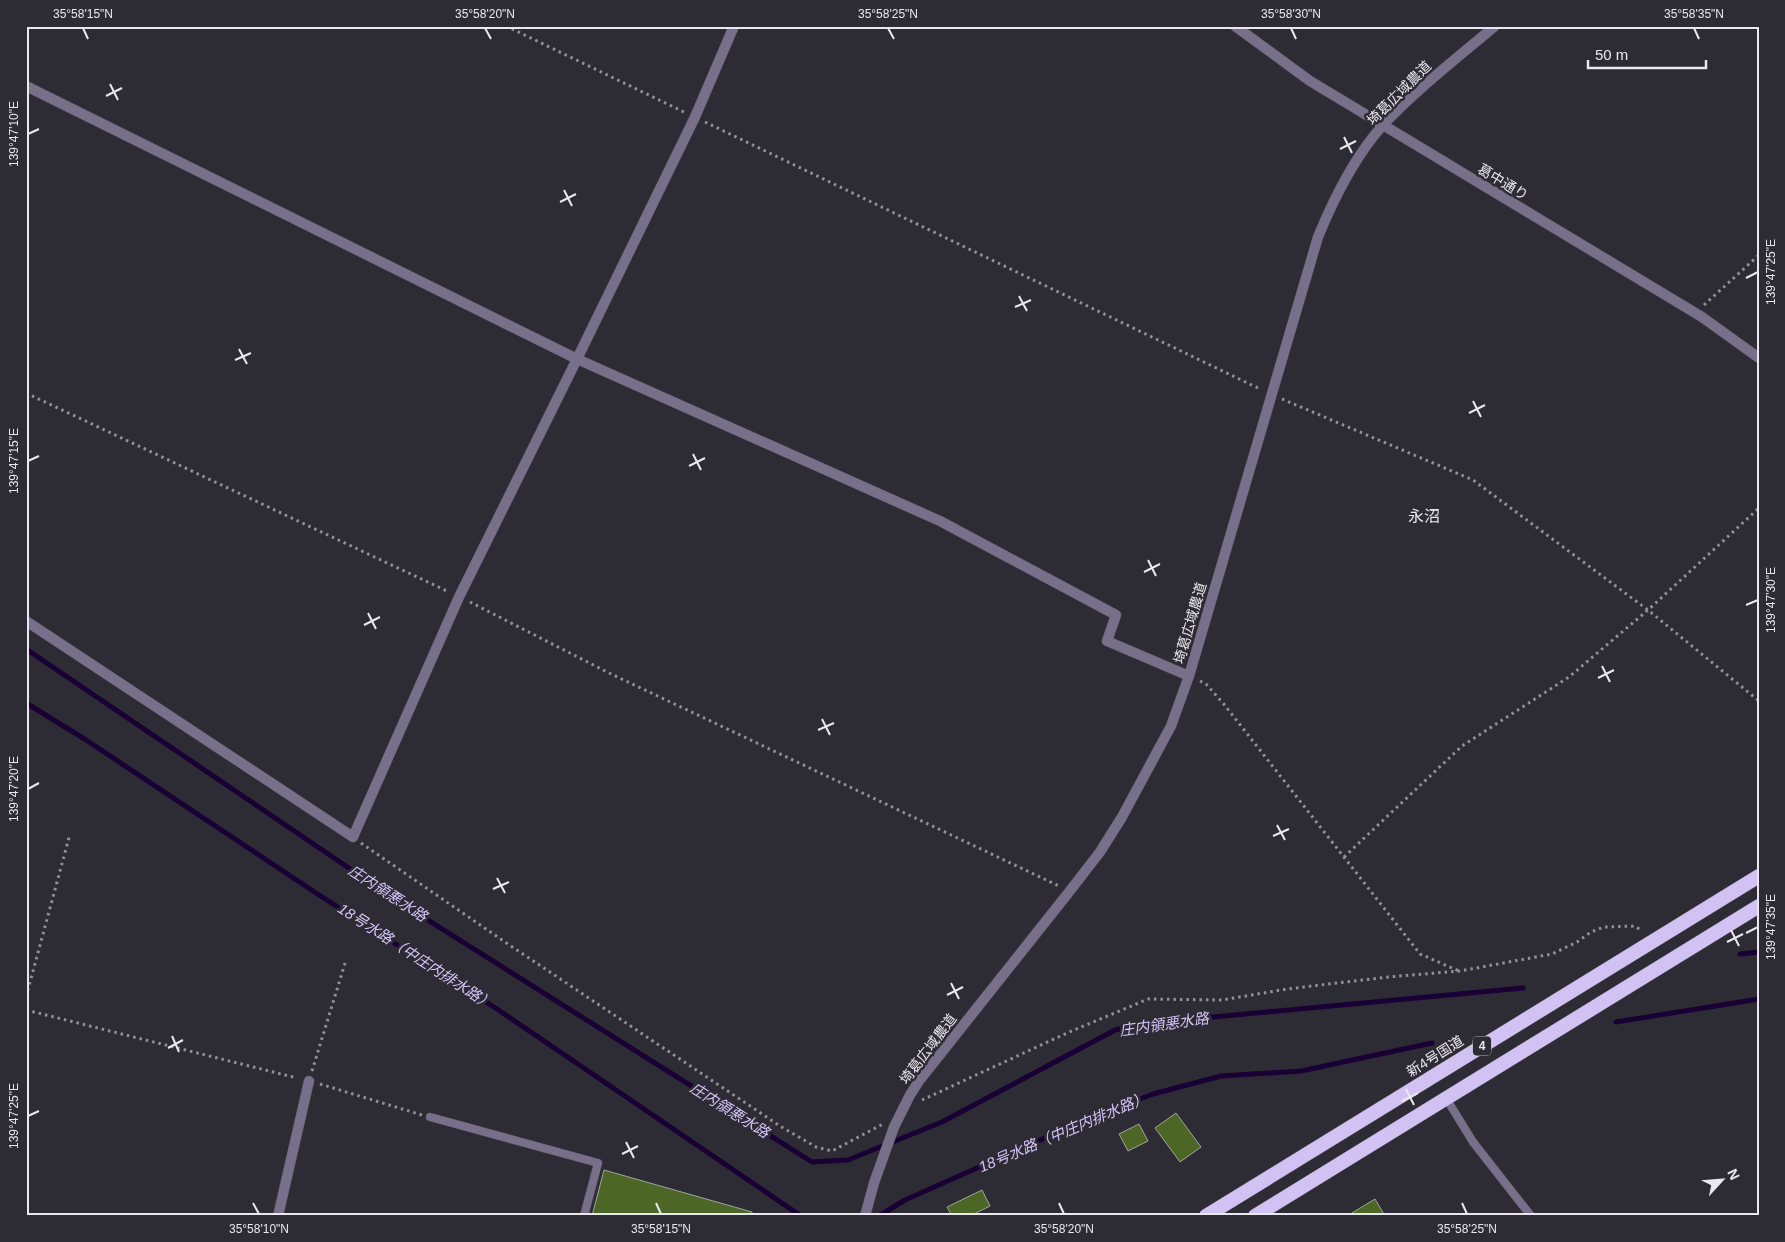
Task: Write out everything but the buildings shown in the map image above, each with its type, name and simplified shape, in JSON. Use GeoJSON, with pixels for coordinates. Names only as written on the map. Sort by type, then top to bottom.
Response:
{"type":"FeatureCollection","features":[{"type":"Feature","properties":{"kind":"highway","name":"新4号国道"},"geometry":{"type":"LineString","coordinates":[[1206,1216],[1759,876]]}},
{"type":"Feature","properties":{"kind":"highway","name":"4"},"geometry":{"type":"LineString","coordinates":[[1256,1216],[1759,906]]}},
{"type":"Feature","properties":{"kind":"street"},"geometry":{"type":"LineString","coordinates":[[26,621],[353,838],[459,597],[695,117],[734,26]]}},
{"type":"Feature","properties":{"kind":"street","name":"埼葛広域農道"},"geometry":{"type":"LineString","coordinates":[[865,1216],[884,1155],[896,1123],[910,1095],[919,1081],[1100,852],[1122,817],[1171,726],[1189,676],[1318,238],[1326,216],[1342,185],[1362,152],[1383,126],[1428,82],[1495,26]]}},
{"type":"Feature","properties":{"kind":"street","name":"葛中通り"},"geometry":{"type":"LineString","coordinates":[[1239,28],[1310,81],[1698,315],[1759,358]]}},
{"type":"Feature","properties":{"kind":"street"},"geometry":{"type":"LineString","coordinates":[[26,86],[577,359],[940,521],[1116,614],[1107,641],[1189,676]]}},
{"type":"Feature","properties":{"kind":"street"},"geometry":{"type":"LineString","coordinates":[[278,1216],[309,1081]]}},
{"type":"Feature","properties":{"kind":"lane"},"geometry":{"type":"LineString","coordinates":[[1446,1098],[1473,1142],[1531,1216]]}},
{"type":"Feature","properties":{"kind":"lane"},"geometry":{"type":"LineString","coordinates":[[430,1117],[598,1163],[584,1216]]}},
{"type":"Feature","properties":{"kind":"path"},"geometry":{"type":"LineString","coordinates":[[506,26],[1272,394],[1474,480],[1648,610],[1759,701]]}},
{"type":"Feature","properties":{"kind":"path"},"geometry":{"type":"LineString","coordinates":[[1698,315],[1705,304],[1759,255]]}},
{"type":"Feature","properties":{"kind":"path"},"geometry":{"type":"LineString","coordinates":[[26,393],[459,597],[606,672],[1034,873],[1070,892]]}},
{"type":"Feature","properties":{"kind":"path"},"geometry":{"type":"LineString","coordinates":[[1344,857],[1462,746],[1569,677],[1648,610],[1759,508]]}},
{"type":"Feature","properties":{"kind":"path"},"geometry":{"type":"LineString","coordinates":[[1189,676],[1206,684],[1223,703],[1420,954],[1460,971]]}},
{"type":"Feature","properties":{"kind":"path"},"geometry":{"type":"LineString","coordinates":[[26,997],[70,834]]}},
{"type":"Feature","properties":{"kind":"path"},"geometry":{"type":"LineString","coordinates":[[353,838],[518,951],[772,1120],[816,1147],[832,1151],[882,1124],[896,1123]]}},
{"type":"Feature","properties":{"kind":"path"},"geometry":{"type":"LineString","coordinates":[[910,1095],[921,1101],[1067,1033],[1148,999],[1222,1000],[1287,989],[1460,971],[1552,954],[1577,942],[1591,932],[1604,927],[1635,926],[1653,941]]}},
{"type":"Feature","properties":{"kind":"path"},"geometry":{"type":"LineString","coordinates":[[309,1081],[346,960]]}},
{"type":"Feature","properties":{"kind":"path"},"geometry":{"type":"LineString","coordinates":[[26,1010],[309,1081],[430,1117]]}},
{"type":"Feature","properties":{"kind":"waterway","name":"庄内領悪水路"},"geometry":{"type":"LineString","coordinates":[[26,649],[396,900],[812,1162],[848,1160],[942,1122],[1115,1030],[1181,1020],[1523,988]]}},
{"type":"Feature","properties":{"kind":"waterway","name":"18号水路（中庄内排水路）"},"geometry":{"type":"LineString","coordinates":[[26,703],[83,738],[316,893],[494,1007],[801,1216]]}},
{"type":"Feature","properties":{"kind":"waterway","name":"庄内領悪水路"},"geometry":{"type":"LineString","coordinates":[[1740,954],[1759,952]]}},
{"type":"Feature","properties":{"kind":"waterway","name":"18号水路（中庄内排水路）"},"geometry":{"type":"LineString","coordinates":[[1616,1022],[1759,999]]}},
{"type":"Feature","properties":{"kind":"waterway","name":"18号水路（中庄内排水路）"},"geometry":{"type":"LineString","coordinates":[[879,1216],[905,1200],[1083,1121],[1153,1094],[1221,1076],[1301,1071],[1432,1043]]}},
{"type":"Feature","properties":{"kind":"district","name":"永沼"},"geometry":{"type":"Point","coordinates":[1424,516]}}]}
